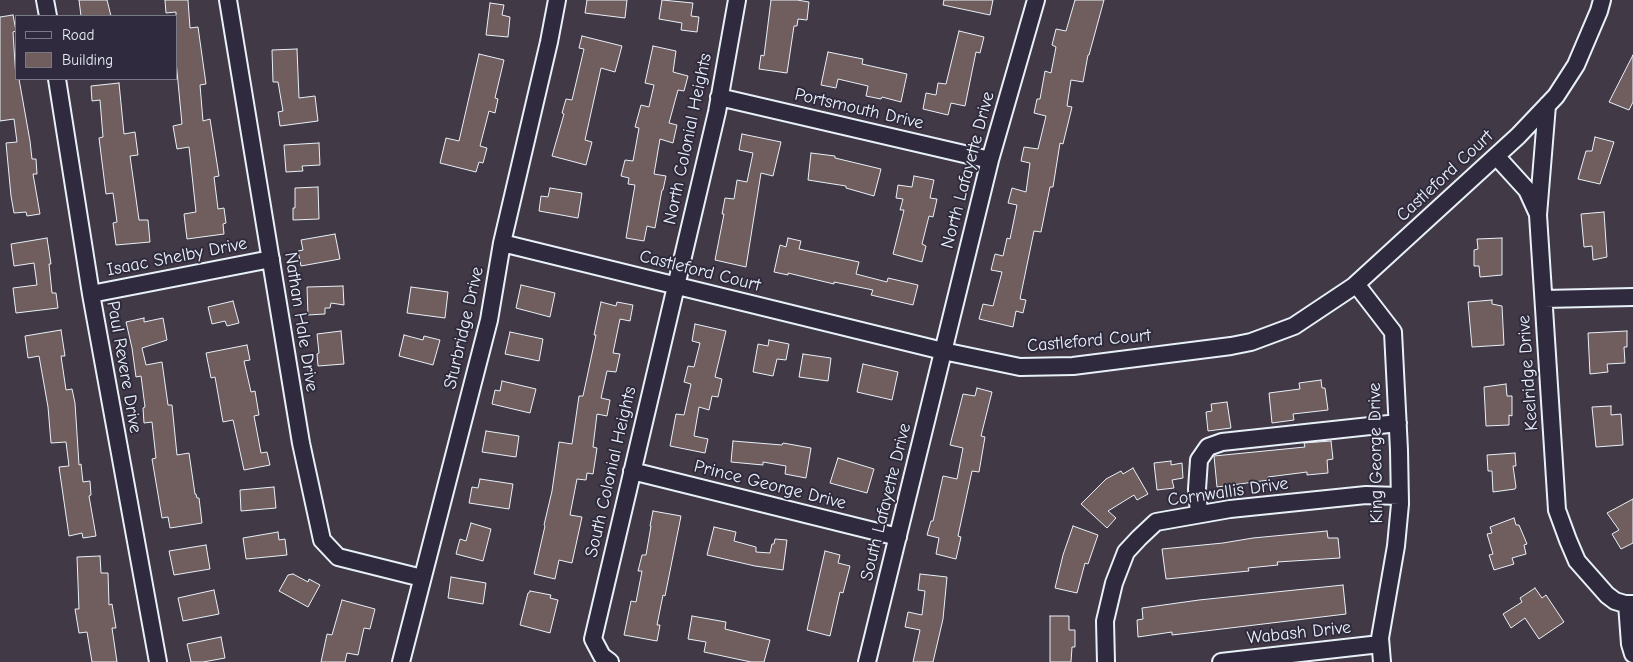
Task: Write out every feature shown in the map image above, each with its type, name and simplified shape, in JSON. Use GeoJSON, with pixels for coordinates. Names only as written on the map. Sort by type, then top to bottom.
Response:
{"type":"FeatureCollection","features":[{"type":"Feature","properties":{"kind":"street"},"geometry":{"type":"LineString","coordinates":[[45,0],[48,15]]}},
{"type":"Feature","properties":{"kind":"street","name":"Nathan Hale Drive"},"geometry":{"type":"LineString","coordinates":[[228,0],[301,443],[322,540],[338,557],[422,578]]}},
{"type":"Feature","properties":{"kind":"street","name":"Sturbridge Drive"},"geometry":{"type":"LineString","coordinates":[[401,662],[490,320],[502,244],[557,0]]}},
{"type":"Feature","properties":{"kind":"street","name":"North Colonial Heights"},"geometry":{"type":"LineString","coordinates":[[676,285],[719,97],[737,0]]}},
{"type":"Feature","properties":{"kind":"street","name":"North Lafayette Drive"},"geometry":{"type":"LineString","coordinates":[[943,351],[990,160],[1036,0]]}},
{"type":"Feature","properties":{"kind":"street","name":"Castleford Court"},"geometry":{"type":"LineString","coordinates":[[502,244],[943,351],[1020,367],[1073,366],[1251,342],[1294,326],[1356,284],[1518,136],[1556,96],[1576,65],[1600,10],[1602,0]]}},
{"type":"Feature","properties":{"kind":"street","name":"Paul Revere Drive"},"geometry":{"type":"LineString","coordinates":[[57,80],[91,294],[158,662]]}},
{"type":"Feature","properties":{"kind":"street","name":"Portsmouth Drive"},"geometry":{"type":"LineString","coordinates":[[719,97],[990,160]]}},
{"type":"Feature","properties":{"kind":"street","name":"Keelridge Drive"},"geometry":{"type":"LineString","coordinates":[[1547,105],[1538,215],[1557,510],[1578,561],[1607,595],[1615,601],[1630,604]]}},
{"type":"Feature","properties":{"kind":"street"},"geometry":{"type":"LineString","coordinates":[[1496,156],[1527,190],[1538,215]]}},
{"type":"Feature","properties":{"kind":"street","name":"Isaac Shelby Drive"},"geometry":{"type":"LineString","coordinates":[[91,294],[271,258]]}},
{"type":"Feature","properties":{"kind":"street","name":"King George Drive"},"geometry":{"type":"LineString","coordinates":[[1356,284],[1393,332],[1400,496],[1396,546],[1380,638],[1382,662]]}},
{"type":"Feature","properties":{"kind":"street","name":"South Colonial Heights"},"geometry":{"type":"LineString","coordinates":[[610,662],[602,656],[592,639],[676,285]]}},
{"type":"Feature","properties":{"kind":"street"},"geometry":{"type":"LineString","coordinates":[[1544,299],[1633,297]]}},
{"type":"Feature","properties":{"kind":"street","name":"South Lafayette Drive"},"geometry":{"type":"LineString","coordinates":[[867,662],[943,351]]}},
{"type":"Feature","properties":{"kind":"street"},"geometry":{"type":"LineString","coordinates":[[1199,514],[1197,489],[1199,460],[1208,447],[1222,442],[1398,423]]}},
{"type":"Feature","properties":{"kind":"street","name":"Prince George Drive"},"geometry":{"type":"LineString","coordinates":[[632,471],[898,537]]}},
{"type":"Feature","properties":{"kind":"street","name":"Cornwallis Drive"},"geometry":{"type":"LineString","coordinates":[[1106,662],[1105,621],[1114,583],[1126,552],[1156,522],[1230,509],[1366,495],[1400,496]]}},
{"type":"Feature","properties":{"kind":"street"},"geometry":{"type":"LineString","coordinates":[[1630,604],[1630,644],[1633,654]]}},
{"type":"Feature","properties":{"kind":"street","name":"Wabash Drive"},"geometry":{"type":"LineString","coordinates":[[1221,662],[1380,644]]}},
{"type":"Feature","properties":{"kind":"building"},"geometry":{"type":"Polygon","coordinates":[[[79,0],[107,0],[111,15],[81,15],[79,0]]]}},
{"type":"Feature","properties":{"kind":"building"},"geometry":{"type":"Polygon","coordinates":[[[165,0],[188,0],[190,28],[198,27],[206,84],[200,85],[203,121],[210,119],[219,176],[214,177],[218,209],[224,208],[226,223],[223,224],[224,234],[187,239],[184,214],[196,212],[189,147],[177,149],[173,126],[182,124],[178,80],[178,15],[176,15],[176,12],[166,13],[165,0]]]}},
{"type":"Feature","properties":{"kind":"building"},"geometry":{"type":"Polygon","coordinates":[[[587,0],[627,0],[625,18],[585,13],[587,0]]]}},
{"type":"Feature","properties":{"kind":"building"},"geometry":{"type":"Polygon","coordinates":[[[662,0],[693,3],[691,16],[699,17],[697,32],[681,30],[682,23],[659,19],[662,0]]]}},
{"type":"Feature","properties":{"kind":"building"},"geometry":{"type":"Polygon","coordinates":[[[771,0],[809,2],[807,20],[798,19],[797,26],[794,26],[787,73],[759,69],[761,55],[764,56],[771,0]]]}},
{"type":"Feature","properties":{"kind":"building"},"geometry":{"type":"Polygon","coordinates":[[[944,0],[993,0],[990,15],[943,5],[944,0]]]}},
{"type":"Feature","properties":{"kind":"building"},"geometry":{"type":"Polygon","coordinates":[[[1075,0],[1104,0],[1088,55],[1083,82],[1071,80],[1067,106],[1072,107],[1063,144],[1060,143],[1053,187],[1050,187],[1041,232],[1034,231],[1020,299],[1026,300],[1023,313],[1016,311],[1013,327],[979,319],[983,304],[993,306],[1002,272],[991,270],[995,254],[1003,256],[1007,238],[1010,239],[1017,205],[1008,203],[1012,188],[1026,192],[1030,163],[1021,161],[1024,147],[1038,149],[1046,116],[1034,113],[1037,99],[1040,99],[1045,71],[1051,73],[1056,47],[1052,45],[1056,29],[1066,31],[1075,0]]]}},
{"type":"Feature","properties":{"kind":"building"},"geometry":{"type":"Polygon","coordinates":[[[490,3],[504,5],[502,15],[510,17],[508,37],[486,35],[490,3]]]}},
{"type":"Feature","properties":{"kind":"building"},"geometry":{"type":"Polygon","coordinates":[[[13,15],[15,26],[15,31],[13,32],[15,80],[19,80],[32,159],[36,159],[37,174],[33,174],[40,214],[27,216],[26,212],[14,213],[6,143],[17,142],[14,119],[0,121],[0,17],[13,15]]]}},
{"type":"Feature","properties":{"kind":"building"},"geometry":{"type":"Polygon","coordinates":[[[959,31],[984,37],[980,53],[976,52],[965,106],[951,103],[948,115],[923,109],[926,93],[936,95],[938,83],[946,84],[959,31]]]}},
{"type":"Feature","properties":{"kind":"building"},"geometry":{"type":"Polygon","coordinates":[[[582,36],[622,46],[615,72],[601,68],[585,140],[592,142],[586,165],[552,156],[564,114],[562,113],[566,99],[572,100],[584,49],[579,48],[582,36]]]}},
{"type":"Feature","properties":{"kind":"building"},"geometry":{"type":"Polygon","coordinates":[[[653,46],[676,51],[673,72],[688,76],[684,91],[678,90],[669,123],[677,125],[673,143],[660,139],[654,174],[666,176],[655,228],[647,226],[644,241],[626,238],[635,185],[628,184],[629,178],[621,176],[625,160],[633,161],[639,128],[635,127],[641,105],[649,107],[654,85],[645,83],[653,46]]]}},
{"type":"Feature","properties":{"kind":"building"},"geometry":{"type":"Polygon","coordinates":[[[297,49],[299,98],[315,96],[318,121],[280,126],[278,112],[283,111],[278,82],[273,82],[272,50],[297,49]]]}},
{"type":"Feature","properties":{"kind":"building"},"geometry":{"type":"Polygon","coordinates":[[[828,52],[863,59],[862,64],[907,74],[901,102],[882,97],[881,99],[866,96],[868,86],[838,79],[836,88],[821,85],[828,52]]]}},
{"type":"Feature","properties":{"kind":"building"},"geometry":{"type":"Polygon","coordinates":[[[479,54],[504,60],[495,98],[498,99],[495,113],[489,111],[480,146],[487,148],[483,163],[479,162],[476,172],[440,163],[446,138],[459,141],[479,54]]]}},
{"type":"Feature","properties":{"kind":"building"},"geometry":{"type":"Polygon","coordinates":[[[1633,55],[1633,102],[1629,110],[1609,102],[1633,55]]]}},
{"type":"Feature","properties":{"kind":"building"},"geometry":{"type":"Polygon","coordinates":[[[119,83],[124,134],[135,132],[138,155],[130,156],[139,220],[148,220],[150,242],[116,245],[113,223],[117,222],[113,193],[106,194],[99,138],[103,137],[100,100],[92,101],[91,86],[119,83]]]}},
{"type":"Feature","properties":{"kind":"building"},"geometry":{"type":"Polygon","coordinates":[[[742,134],[781,142],[773,176],[761,173],[746,267],[715,260],[724,214],[722,214],[725,198],[734,199],[737,180],[747,182],[753,153],[739,150],[742,134]]]}},
{"type":"Feature","properties":{"kind":"building"},"geometry":{"type":"Polygon","coordinates":[[[1595,137],[1614,142],[1600,184],[1578,179],[1586,151],[1592,151],[1595,137]]]}},
{"type":"Feature","properties":{"kind":"building"},"geometry":{"type":"Polygon","coordinates":[[[319,143],[320,165],[302,166],[303,171],[286,172],[284,145],[319,143]]]}},
{"type":"Feature","properties":{"kind":"building"},"geometry":{"type":"Polygon","coordinates":[[[811,153],[835,156],[835,158],[881,169],[874,196],[846,188],[846,186],[808,180],[811,153]]]}},
{"type":"Feature","properties":{"kind":"building"},"geometry":{"type":"Polygon","coordinates":[[[914,176],[934,180],[930,198],[937,199],[933,217],[929,216],[922,244],[926,246],[922,262],[893,254],[904,210],[900,210],[903,199],[896,198],[898,185],[912,187],[914,176]]]}},
{"type":"Feature","properties":{"kind":"building"},"geometry":{"type":"Polygon","coordinates":[[[318,187],[319,219],[293,220],[295,188],[318,187]]]}},
{"type":"Feature","properties":{"kind":"building"},"geometry":{"type":"Polygon","coordinates":[[[550,188],[582,193],[578,218],[539,211],[541,196],[548,197],[550,188]]]}},
{"type":"Feature","properties":{"kind":"building"},"geometry":{"type":"Polygon","coordinates":[[[1604,212],[1607,257],[1593,260],[1592,246],[1584,247],[1581,214],[1604,212]]]}},
{"type":"Feature","properties":{"kind":"building"},"geometry":{"type":"Polygon","coordinates":[[[335,234],[340,259],[301,266],[298,251],[303,250],[301,240],[335,234]]]}},
{"type":"Feature","properties":{"kind":"building"},"geometry":{"type":"Polygon","coordinates":[[[47,238],[51,264],[49,264],[52,293],[56,293],[58,308],[16,313],[13,288],[37,285],[34,263],[14,266],[11,244],[47,238]]]}},
{"type":"Feature","properties":{"kind":"building"},"geometry":{"type":"Polygon","coordinates":[[[788,238],[801,241],[799,249],[859,262],[856,274],[887,282],[888,278],[918,285],[913,305],[871,295],[873,290],[834,282],[834,284],[788,273],[788,275],[774,272],[780,245],[786,247],[788,238]]]}},
{"type":"Feature","properties":{"kind":"building"},"geometry":{"type":"Polygon","coordinates":[[[1502,238],[1502,275],[1480,277],[1479,266],[1474,266],[1474,250],[1478,249],[1477,239],[1502,238]]]}},
{"type":"Feature","properties":{"kind":"building"},"geometry":{"type":"Polygon","coordinates":[[[521,285],[555,293],[550,317],[516,308],[521,285]]]}},
{"type":"Feature","properties":{"kind":"building"},"geometry":{"type":"Polygon","coordinates":[[[343,286],[344,305],[331,303],[330,308],[325,308],[325,314],[308,315],[307,287],[343,286]]]}},
{"type":"Feature","properties":{"kind":"building"},"geometry":{"type":"Polygon","coordinates":[[[411,287],[448,292],[445,318],[407,313],[411,287]]]}},
{"type":"Feature","properties":{"kind":"building"},"geometry":{"type":"Polygon","coordinates":[[[1492,300],[1492,304],[1502,306],[1504,345],[1472,347],[1468,302],[1492,300]]]}},
{"type":"Feature","properties":{"kind":"building"},"geometry":{"type":"Polygon","coordinates":[[[233,301],[239,323],[227,326],[225,321],[212,324],[208,307],[233,301]]]}},
{"type":"Feature","properties":{"kind":"building"},"geometry":{"type":"Polygon","coordinates":[[[601,302],[616,306],[617,302],[633,305],[630,321],[620,319],[613,353],[620,354],[616,372],[607,371],[601,398],[610,400],[607,416],[597,414],[593,447],[597,448],[593,474],[587,473],[586,480],[577,479],[570,515],[582,517],[572,563],[559,560],[555,579],[534,574],[552,491],[559,442],[572,444],[579,396],[583,396],[601,302]]]}},
{"type":"Feature","properties":{"kind":"building"},"geometry":{"type":"Polygon","coordinates":[[[144,318],[144,322],[163,318],[167,340],[142,348],[146,365],[162,362],[168,405],[172,405],[177,455],[189,453],[195,494],[199,498],[202,523],[170,528],[168,517],[162,518],[152,459],[156,458],[152,422],[144,423],[143,408],[145,407],[141,376],[136,377],[126,322],[144,318]]]}},
{"type":"Feature","properties":{"kind":"building"},"geometry":{"type":"Polygon","coordinates":[[[695,324],[726,331],[715,377],[722,379],[718,397],[712,396],[709,410],[699,407],[694,436],[708,439],[705,453],[670,446],[676,414],[684,415],[691,384],[684,382],[688,366],[694,367],[700,343],[692,341],[695,324]]]}},
{"type":"Feature","properties":{"kind":"building"},"geometry":{"type":"Polygon","coordinates":[[[61,330],[65,356],[61,356],[66,390],[72,389],[75,403],[79,465],[81,464],[83,482],[90,481],[91,495],[89,496],[96,536],[83,538],[82,533],[69,536],[59,467],[69,466],[66,442],[51,443],[48,407],[39,356],[28,358],[25,336],[61,330]]]}},
{"type":"Feature","properties":{"kind":"building"},"geometry":{"type":"Polygon","coordinates":[[[341,331],[344,364],[318,366],[317,334],[341,331]]]}},
{"type":"Feature","properties":{"kind":"building"},"geometry":{"type":"Polygon","coordinates":[[[1627,331],[1627,347],[1624,347],[1625,363],[1607,364],[1608,372],[1590,374],[1588,333],[1627,331]]]}},
{"type":"Feature","properties":{"kind":"building"},"geometry":{"type":"Polygon","coordinates":[[[510,332],[543,339],[539,361],[505,354],[510,332]]]}},
{"type":"Feature","properties":{"kind":"building"},"geometry":{"type":"Polygon","coordinates":[[[404,335],[423,340],[424,336],[440,340],[433,365],[399,356],[404,335]]]}},
{"type":"Feature","properties":{"kind":"building"},"geometry":{"type":"Polygon","coordinates":[[[769,340],[789,344],[786,360],[777,359],[773,376],[753,372],[758,344],[768,346],[769,340]]]}},
{"type":"Feature","properties":{"kind":"building"},"geometry":{"type":"Polygon","coordinates":[[[247,345],[250,360],[244,361],[251,392],[255,391],[259,415],[254,416],[261,453],[267,452],[270,465],[244,470],[233,420],[223,422],[215,377],[211,378],[206,353],[247,345]]]}},
{"type":"Feature","properties":{"kind":"building"},"geometry":{"type":"Polygon","coordinates":[[[803,354],[831,358],[828,381],[799,377],[803,354]]]}},
{"type":"Feature","properties":{"kind":"building"},"geometry":{"type":"Polygon","coordinates":[[[863,364],[898,372],[892,400],[857,392],[863,364]]]}},
{"type":"Feature","properties":{"kind":"building"},"geometry":{"type":"Polygon","coordinates":[[[1321,380],[1322,388],[1325,388],[1328,410],[1293,414],[1294,420],[1272,423],[1269,393],[1300,389],[1299,383],[1321,380]]]}},
{"type":"Feature","properties":{"kind":"building"},"geometry":{"type":"Polygon","coordinates":[[[502,381],[536,389],[530,413],[492,404],[495,390],[500,391],[502,381]]]}},
{"type":"Feature","properties":{"kind":"building"},"geometry":{"type":"Polygon","coordinates":[[[1506,384],[1507,396],[1512,396],[1512,416],[1509,415],[1509,425],[1486,426],[1484,387],[1506,384]]]}},
{"type":"Feature","properties":{"kind":"building"},"geometry":{"type":"Polygon","coordinates":[[[977,388],[992,392],[981,436],[985,437],[979,472],[972,471],[958,536],[961,537],[956,559],[936,554],[939,538],[927,535],[931,521],[933,521],[943,476],[957,479],[963,448],[950,445],[963,394],[975,396],[977,388]]]}},
{"type":"Feature","properties":{"kind":"building"},"geometry":{"type":"Polygon","coordinates":[[[1227,402],[1231,428],[1208,431],[1206,412],[1212,411],[1211,404],[1227,402]]]}},
{"type":"Feature","properties":{"kind":"building"},"geometry":{"type":"Polygon","coordinates":[[[1611,406],[1611,415],[1621,414],[1623,445],[1596,447],[1592,407],[1611,406]]]}},
{"type":"Feature","properties":{"kind":"building"},"geometry":{"type":"Polygon","coordinates":[[[486,431],[519,436],[516,457],[482,452],[486,431]]]}},
{"type":"Feature","properties":{"kind":"building"},"geometry":{"type":"Polygon","coordinates":[[[733,441],[782,445],[783,443],[811,448],[806,478],[785,474],[786,466],[763,462],[763,465],[731,462],[733,441]]]}},
{"type":"Feature","properties":{"kind":"building"},"geometry":{"type":"Polygon","coordinates":[[[1331,441],[1333,459],[1327,460],[1328,473],[1307,475],[1307,472],[1268,477],[1269,480],[1217,487],[1214,456],[1305,447],[1304,443],[1331,441]]]}},
{"type":"Feature","properties":{"kind":"building"},"geometry":{"type":"Polygon","coordinates":[[[1515,453],[1516,466],[1513,466],[1515,489],[1493,492],[1492,471],[1488,471],[1487,455],[1515,453]]]}},
{"type":"Feature","properties":{"kind":"building"},"geometry":{"type":"Polygon","coordinates":[[[838,458],[874,469],[867,493],[830,483],[838,458]]]}},
{"type":"Feature","properties":{"kind":"building"},"geometry":{"type":"Polygon","coordinates":[[[1171,461],[1171,465],[1182,463],[1183,478],[1172,480],[1174,488],[1157,490],[1154,463],[1171,461]]]}},
{"type":"Feature","properties":{"kind":"building"},"geometry":{"type":"Polygon","coordinates":[[[1133,468],[1148,494],[1137,500],[1134,495],[1108,511],[1116,518],[1107,528],[1081,504],[1106,479],[1121,471],[1123,474],[1133,468]]]}},
{"type":"Feature","properties":{"kind":"building"},"geometry":{"type":"Polygon","coordinates":[[[480,479],[513,484],[509,509],[469,503],[472,487],[478,488],[480,479]]]}},
{"type":"Feature","properties":{"kind":"building"},"geometry":{"type":"Polygon","coordinates":[[[274,487],[276,508],[241,511],[240,490],[274,487]]]}},
{"type":"Feature","properties":{"kind":"building"},"geometry":{"type":"Polygon","coordinates":[[[1633,499],[1633,543],[1621,549],[1612,534],[1619,530],[1607,513],[1633,499]]]}},
{"type":"Feature","properties":{"kind":"building"},"geometry":{"type":"Polygon","coordinates":[[[653,511],[681,516],[665,596],[663,595],[657,625],[660,625],[657,641],[624,635],[631,601],[636,602],[642,571],[638,571],[642,555],[646,555],[653,511]]]}},
{"type":"Feature","properties":{"kind":"building"},"geometry":{"type":"Polygon","coordinates":[[[1514,518],[1527,544],[1524,545],[1526,554],[1512,558],[1514,564],[1494,570],[1489,555],[1493,554],[1487,534],[1492,533],[1490,527],[1514,518]]]}},
{"type":"Feature","properties":{"kind":"building"},"geometry":{"type":"Polygon","coordinates":[[[471,523],[491,529],[483,561],[456,554],[460,539],[466,541],[471,523]]]}},
{"type":"Feature","properties":{"kind":"building"},"geometry":{"type":"Polygon","coordinates":[[[1073,526],[1098,535],[1088,564],[1085,563],[1077,593],[1055,588],[1063,555],[1073,526]]]}},
{"type":"Feature","properties":{"kind":"building"},"geometry":{"type":"Polygon","coordinates":[[[714,527],[736,532],[734,541],[756,547],[756,552],[770,553],[775,539],[787,540],[783,570],[707,555],[714,527]]]}},
{"type":"Feature","properties":{"kind":"building"},"geometry":{"type":"Polygon","coordinates":[[[1327,531],[1328,538],[1338,538],[1340,558],[1277,562],[1278,565],[1248,568],[1249,571],[1166,579],[1162,549],[1327,531]]]}},
{"type":"Feature","properties":{"kind":"building"},"geometry":{"type":"Polygon","coordinates":[[[278,532],[279,540],[285,539],[287,555],[246,559],[243,538],[278,532]]]}},
{"type":"Feature","properties":{"kind":"building"},"geometry":{"type":"Polygon","coordinates":[[[206,545],[210,569],[174,575],[169,551],[206,545]]]}},
{"type":"Feature","properties":{"kind":"building"},"geometry":{"type":"Polygon","coordinates":[[[825,551],[840,555],[838,563],[850,566],[843,593],[840,592],[830,636],[807,630],[825,551]]]}},
{"type":"Feature","properties":{"kind":"building"},"geometry":{"type":"Polygon","coordinates":[[[100,556],[101,573],[108,573],[109,605],[112,604],[116,628],[112,628],[117,662],[92,662],[87,632],[79,633],[75,609],[79,609],[77,557],[100,556]]]}},
{"type":"Feature","properties":{"kind":"building"},"geometry":{"type":"Polygon","coordinates":[[[293,574],[308,582],[309,579],[320,585],[308,607],[279,591],[288,575],[293,574]]]}},
{"type":"Feature","properties":{"kind":"building"},"geometry":{"type":"Polygon","coordinates":[[[920,574],[947,577],[943,619],[933,662],[913,662],[920,630],[905,627],[908,612],[922,615],[925,591],[918,590],[920,574]]]}},
{"type":"Feature","properties":{"kind":"building"},"geometry":{"type":"Polygon","coordinates":[[[451,577],[486,583],[483,604],[448,598],[451,577]]]}},
{"type":"Feature","properties":{"kind":"building"},"geometry":{"type":"Polygon","coordinates":[[[1343,585],[1346,614],[1172,635],[1172,632],[1138,637],[1137,620],[1143,619],[1142,608],[1343,585]]]}},
{"type":"Feature","properties":{"kind":"building"},"geometry":{"type":"Polygon","coordinates":[[[1535,588],[1542,598],[1546,595],[1564,622],[1539,639],[1525,618],[1511,628],[1503,614],[1522,602],[1520,598],[1535,588]]]}},
{"type":"Feature","properties":{"kind":"building"},"geometry":{"type":"Polygon","coordinates":[[[214,590],[219,614],[183,621],[178,598],[214,590]]]}},
{"type":"Feature","properties":{"kind":"building"},"geometry":{"type":"Polygon","coordinates":[[[530,591],[551,595],[550,598],[558,600],[550,633],[520,625],[530,591]]]}},
{"type":"Feature","properties":{"kind":"building"},"geometry":{"type":"Polygon","coordinates":[[[342,600],[375,609],[370,629],[364,628],[358,655],[347,653],[345,662],[321,662],[327,634],[332,635],[342,600]]]}},
{"type":"Feature","properties":{"kind":"building"},"geometry":{"type":"Polygon","coordinates":[[[692,616],[726,622],[725,629],[770,640],[764,662],[751,662],[704,652],[706,642],[688,639],[692,616]]]}},
{"type":"Feature","properties":{"kind":"building"},"geometry":{"type":"Polygon","coordinates":[[[1050,616],[1069,616],[1069,630],[1075,630],[1075,647],[1072,647],[1071,662],[1050,662],[1050,616]]]}},
{"type":"Feature","properties":{"kind":"building"},"geometry":{"type":"Polygon","coordinates":[[[221,637],[225,658],[191,662],[187,644],[221,637]]]}}]}
